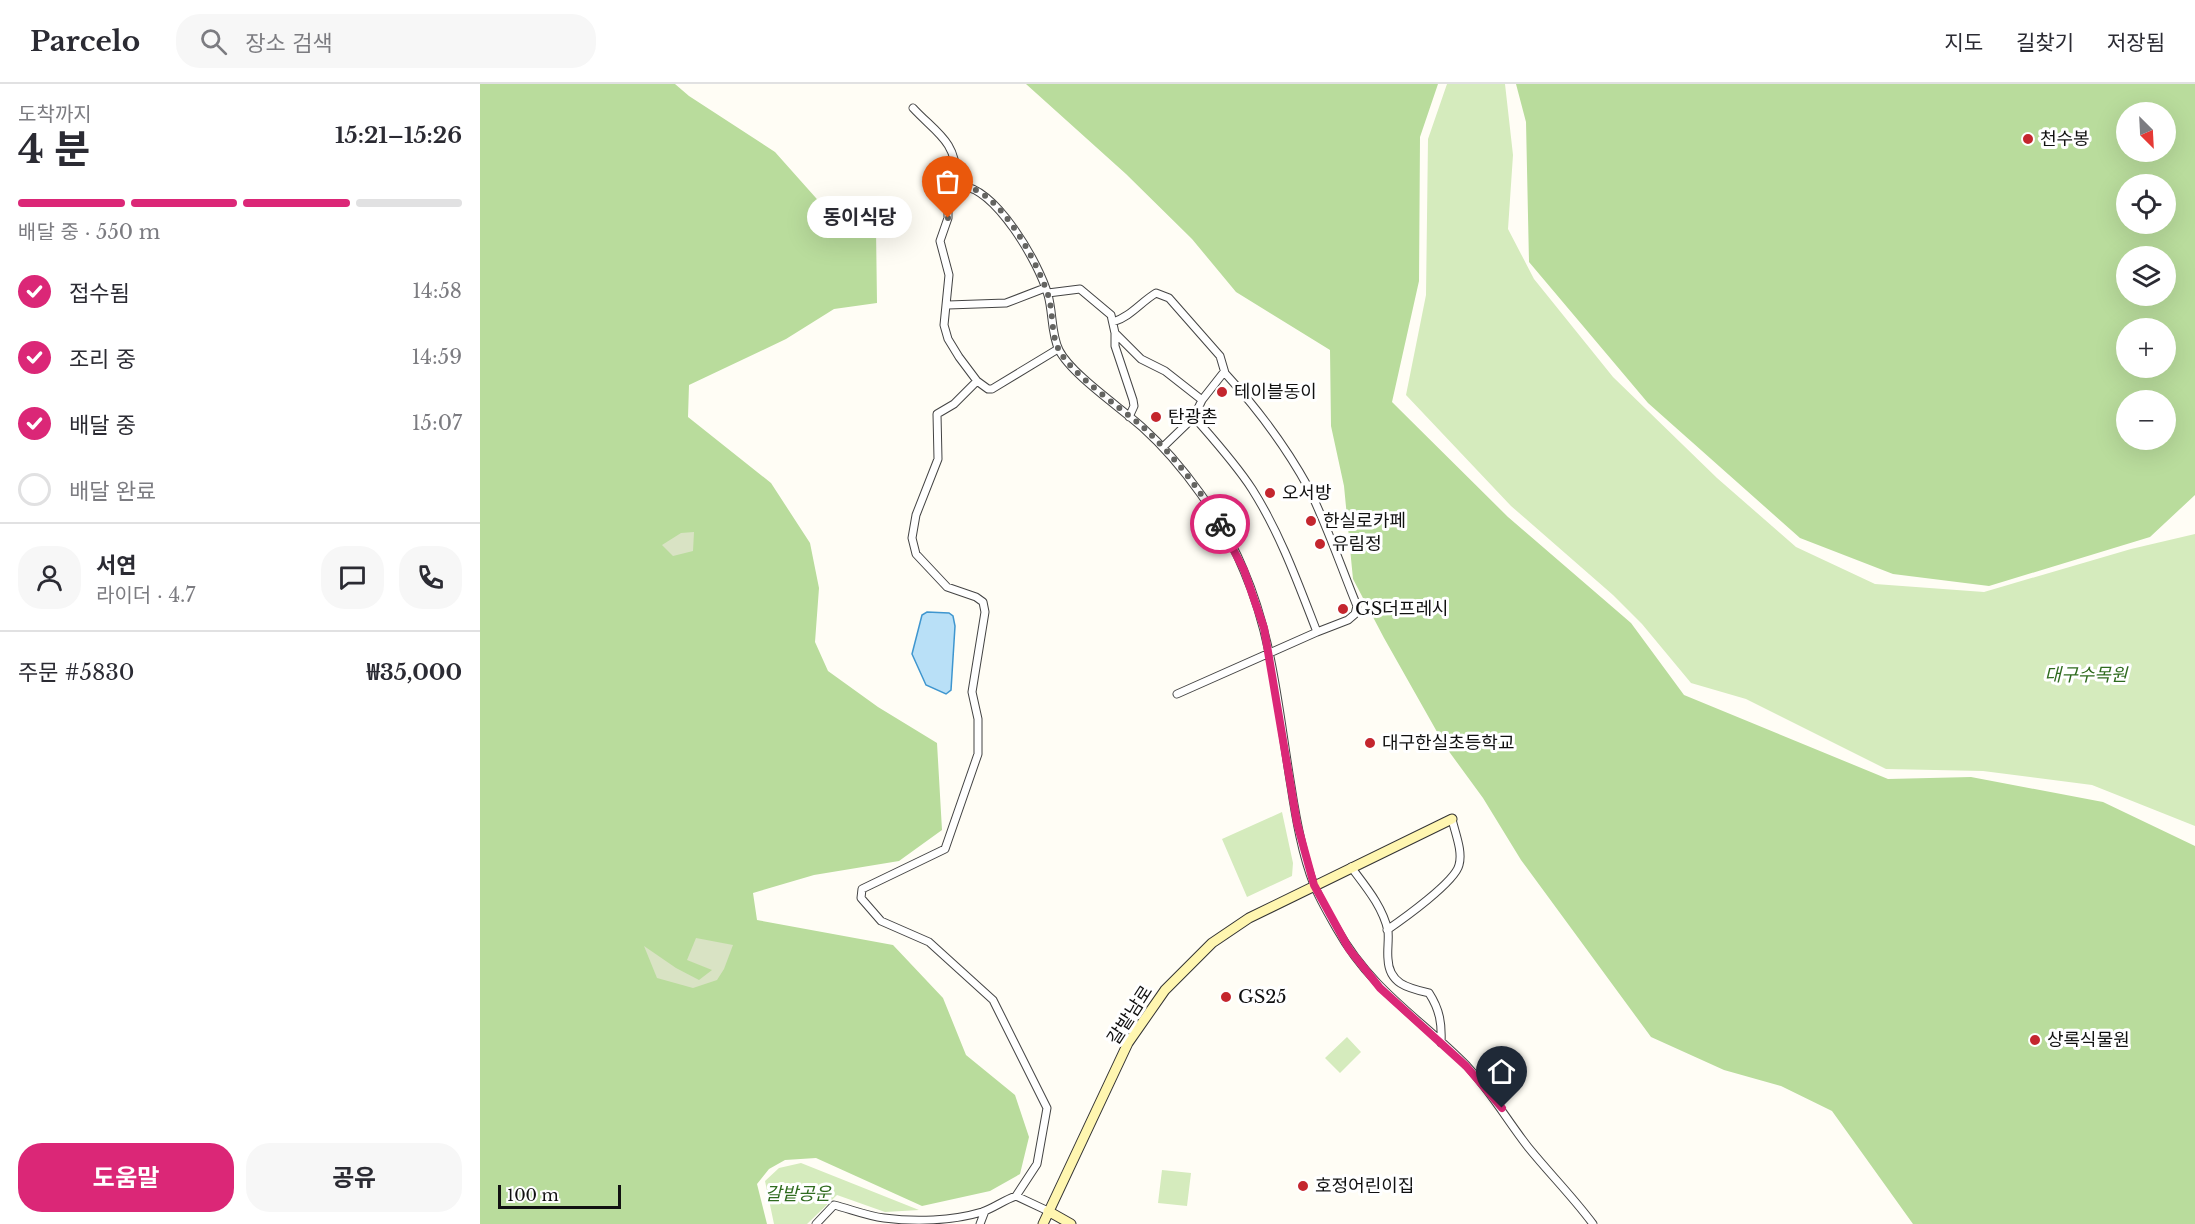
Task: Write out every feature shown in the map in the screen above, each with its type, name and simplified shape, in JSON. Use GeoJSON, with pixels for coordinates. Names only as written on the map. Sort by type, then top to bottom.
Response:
{"type":"FeatureCollection","features":[{"type":"Feature","properties":{"kind":"main road","name":"갈밭남로"},"geometry":{"type":"LineString","coordinates":[[1043,1224],[1128,1043],[1165,990],[1212,943],[1249,918],[1452,819]]}},
{"type":"Feature","properties":{"kind":"main road"},"geometry":{"type":"LineString","coordinates":[[1048,1211],[1071,1224]]}},
{"type":"Feature","properties":{"kind":"street"},"geometry":{"type":"LineString","coordinates":[[913,108],[949,145],[956,161],[956,178],[961,186],[960,195],[953,202],[939,201],[933,185],[943,175],[956,178]]}},
{"type":"Feature","properties":{"kind":"street"},"geometry":{"type":"LineString","coordinates":[[961,186],[975,188],[996,206],[1014,229],[1047,291],[1058,349],[1072,366],[1163,447],[1214,513],[1233,546],[1258,608],[1269,654],[1297,823],[1314,885],[1349,949],[1380,988],[1466,1066],[1502,1108],[1527,1146],[1593,1224]]}},
{"type":"Feature","properties":{"kind":"street"},"geometry":{"type":"LineString","coordinates":[[948,203],[948,218],[940,241],[950,275],[944,325],[948,339],[977,381],[988,389],[992,389],[1058,349]]}},
{"type":"Feature","properties":{"kind":"street"},"geometry":{"type":"LineString","coordinates":[[948,305],[1006,303],[1047,291],[1080,289],[1111,315],[1115,346],[1133,400],[1134,406],[1130,417]]}},
{"type":"Feature","properties":{"kind":"street"},"geometry":{"type":"LineString","coordinates":[[1113,322],[1133,311],[1141,302],[1156,293],[1163,294],[1220,356],[1225,373],[1270,427],[1308,489],[1357,606],[1355,614],[1348,620],[1177,694]]}},
{"type":"Feature","properties":{"kind":"street"},"geometry":{"type":"LineString","coordinates":[[1115,333],[1141,359],[1165,371],[1202,400]]}},
{"type":"Feature","properties":{"kind":"street"},"geometry":{"type":"LineString","coordinates":[[1163,447],[1194,417],[1202,400],[1225,373]]}},
{"type":"Feature","properties":{"kind":"street"},"geometry":{"type":"LineString","coordinates":[[816,1224],[834,1205],[882,1218],[913,1222],[960,1217],[985,1211],[1003,1200],[1016,1196],[1037,1164],[1047,1108],[993,1000],[929,942],[881,921],[861,898],[862,889],[945,849],[978,754],[978,718],[972,692],[986,612],[983,603],[976,597],[947,587],[916,554],[912,538],[916,515],[938,459],[937,414],[954,404],[977,381]]}},
{"type":"Feature","properties":{"kind":"street"},"geometry":{"type":"LineString","coordinates":[[1194,417],[1227,454],[1252,489],[1282,547],[1317,632]]}},
{"type":"Feature","properties":{"kind":"street"},"geometry":{"type":"LineString","coordinates":[[1387,930],[1430,897],[1453,876],[1459,866],[1460,854],[1452,819]]}},
{"type":"Feature","properties":{"kind":"street"},"geometry":{"type":"LineString","coordinates":[[1352,867],[1379,907],[1387,930],[1390,972],[1398,983],[1429,993],[1437,1005],[1442,1025],[1441,1043]]}},
{"type":"Feature","properties":{"kind":"street"},"geometry":{"type":"LineString","coordinates":[[1389,996],[1398,983]]}},
{"type":"Feature","properties":{"kind":"street"},"geometry":{"type":"LineString","coordinates":[[1016,1196],[1048,1211]]}},
{"type":"Feature","properties":{"kind":"street"},"geometry":{"type":"LineString","coordinates":[[980,1224],[985,1211]]}},
{"type":"Feature","properties":{"kind":"green space"},"geometry":{"type":"Polygon","coordinates":[[[480,84],[675,84],[689,96],[775,152],[832,216],[876,228],[877,303],[834,309],[786,339],[689,385],[688,417],[771,483],[810,543],[819,588],[815,642],[828,671],[878,707],[937,743],[942,830],[899,861],[814,875],[753,893],[757,920],[893,945],[943,998],[966,1055],[1015,1095],[1029,1137],[1020,1174],[990,1191],[922,1206],[816,1158],[785,1160],[769,1169],[757,1184],[767,1224],[480,1224],[480,84]]]}},
{"type":"Feature","properties":{"kind":"green space"},"geometry":{"type":"Polygon","coordinates":[[[1026,84],[1438,84],[1420,137],[1419,281],[1392,402],[1508,517],[1631,623],[1684,695],[1888,779],[1971,777],[2103,802],[2195,846],[2195,1224],[1913,1224],[1832,1111],[1781,1086],[1724,1070],[1651,1037],[1521,860],[1483,798],[1445,746],[1353,579],[1344,486],[1331,426],[1330,350],[1236,292],[1192,239],[1126,174],[1026,84]]]}},
{"type":"Feature","properties":{"kind":"green space","name":"대구수목원"},"geometry":{"type":"Polygon","coordinates":[[[1447,84],[1505,84],[1513,155],[1508,229],[1534,279],[1613,377],[1717,478],[1796,547],[1875,584],[1984,592],[2131,549],[2195,534],[2195,826],[2092,785],[1983,771],[1886,769],[1746,699],[1691,683],[1642,624],[1613,595],[1511,506],[1406,395],[1426,295],[1428,139],[1447,84]]]}},
{"type":"Feature","properties":{"kind":"green space"},"geometry":{"type":"Polygon","coordinates":[[[1516,84],[2195,84],[2195,495],[2150,537],[1989,586],[1893,574],[1800,538],[1648,403],[1529,262],[1526,122],[1516,84]]]}},
{"type":"Feature","properties":{"kind":"green space"},"geometry":{"type":"Polygon","coordinates":[[[694,532],[693,551],[673,556],[662,545],[681,533],[694,532]]]}},
{"type":"Feature","properties":{"kind":"green space"},"geometry":{"type":"Polygon","coordinates":[[[1282,812],[1293,863],[1292,876],[1247,897],[1222,839],[1282,812]]]}},
{"type":"Feature","properties":{"kind":"green space"},"geometry":{"type":"Polygon","coordinates":[[[696,938],[733,945],[717,980],[693,988],[657,978],[644,946],[676,968],[699,980],[712,970],[687,960],[696,938]]]}},
{"type":"Feature","properties":{"kind":"green space"},"geometry":{"type":"Polygon","coordinates":[[[1347,1037],[1361,1052],[1340,1073],[1325,1058],[1347,1037]]]}},
{"type":"Feature","properties":{"kind":"green space","name":"갈밭공운"},"geometry":{"type":"Polygon","coordinates":[[[801,1163],[919,1210],[885,1212],[837,1195],[807,1224],[774,1224],[765,1181],[779,1168],[801,1163]]]}},
{"type":"Feature","properties":{"kind":"green space"},"geometry":{"type":"Polygon","coordinates":[[[1162,1170],[1191,1173],[1187,1206],[1158,1203],[1162,1170]]]}},
{"type":"Feature","properties":{"kind":"water"},"geometry":{"type":"Polygon","coordinates":[[[927,612],[949,613],[953,616],[955,626],[951,690],[946,694],[926,685],[912,654],[922,615],[927,612]]]}},
{"type":"Feature","properties":{"kind":"way so far"},"geometry":{"type":"LineString","coordinates":[[948,218],[948,203],[957,199],[961,186],[975,188],[996,206],[1030,255],[1048,293],[1058,349],[1072,366],[1163,447],[1220,524]]}},
{"type":"Feature","properties":{"kind":"place","name":"천수봉"},"geometry":{"type":"Point","coordinates":[2028,139]}},
{"type":"Feature","properties":{"kind":"place","name":"동이식당"},"geometry":{"type":"Point","coordinates":[948,218]}},
{"type":"Feature","properties":{"kind":"place","name":"테이블동이"},"geometry":{"type":"Point","coordinates":[1222,392]}},
{"type":"Feature","properties":{"kind":"place","name":"탄광촌"},"geometry":{"type":"Point","coordinates":[1156,417]}},
{"type":"Feature","properties":{"kind":"place","name":"오서방"},"geometry":{"type":"Point","coordinates":[1270,493]}},
{"type":"Feature","properties":{"kind":"place","name":"한실로카페"},"geometry":{"type":"Point","coordinates":[1311,521]}},
{"type":"Feature","properties":{"kind":"place","name":"유림정"},"geometry":{"type":"Point","coordinates":[1320,544]}},
{"type":"Feature","properties":{"kind":"place","name":"GS더프레시"},"geometry":{"type":"Point","coordinates":[1343,609]}},
{"type":"Feature","properties":{"kind":"place","name":"대구한실초등학교"},"geometry":{"type":"Point","coordinates":[1370,743]}},
{"type":"Feature","properties":{"kind":"place","name":"GS25"},"geometry":{"type":"Point","coordinates":[1226,997]}},
{"type":"Feature","properties":{"kind":"place","name":"상록식물원"},"geometry":{"type":"Point","coordinates":[2035,1040]}},
{"type":"Feature","properties":{"kind":"place","name":"호정어린이집"},"geometry":{"type":"Point","coordinates":[1303,1186]}},
{"type":"Feature","properties":{"kind":"route"},"geometry":{"type":"LineString","coordinates":[[1220,524],[1244,570],[1264,628],[1297,823],[1314,885],[1349,949],[1380,988],[1466,1066],[1502,1108]]}}]}
